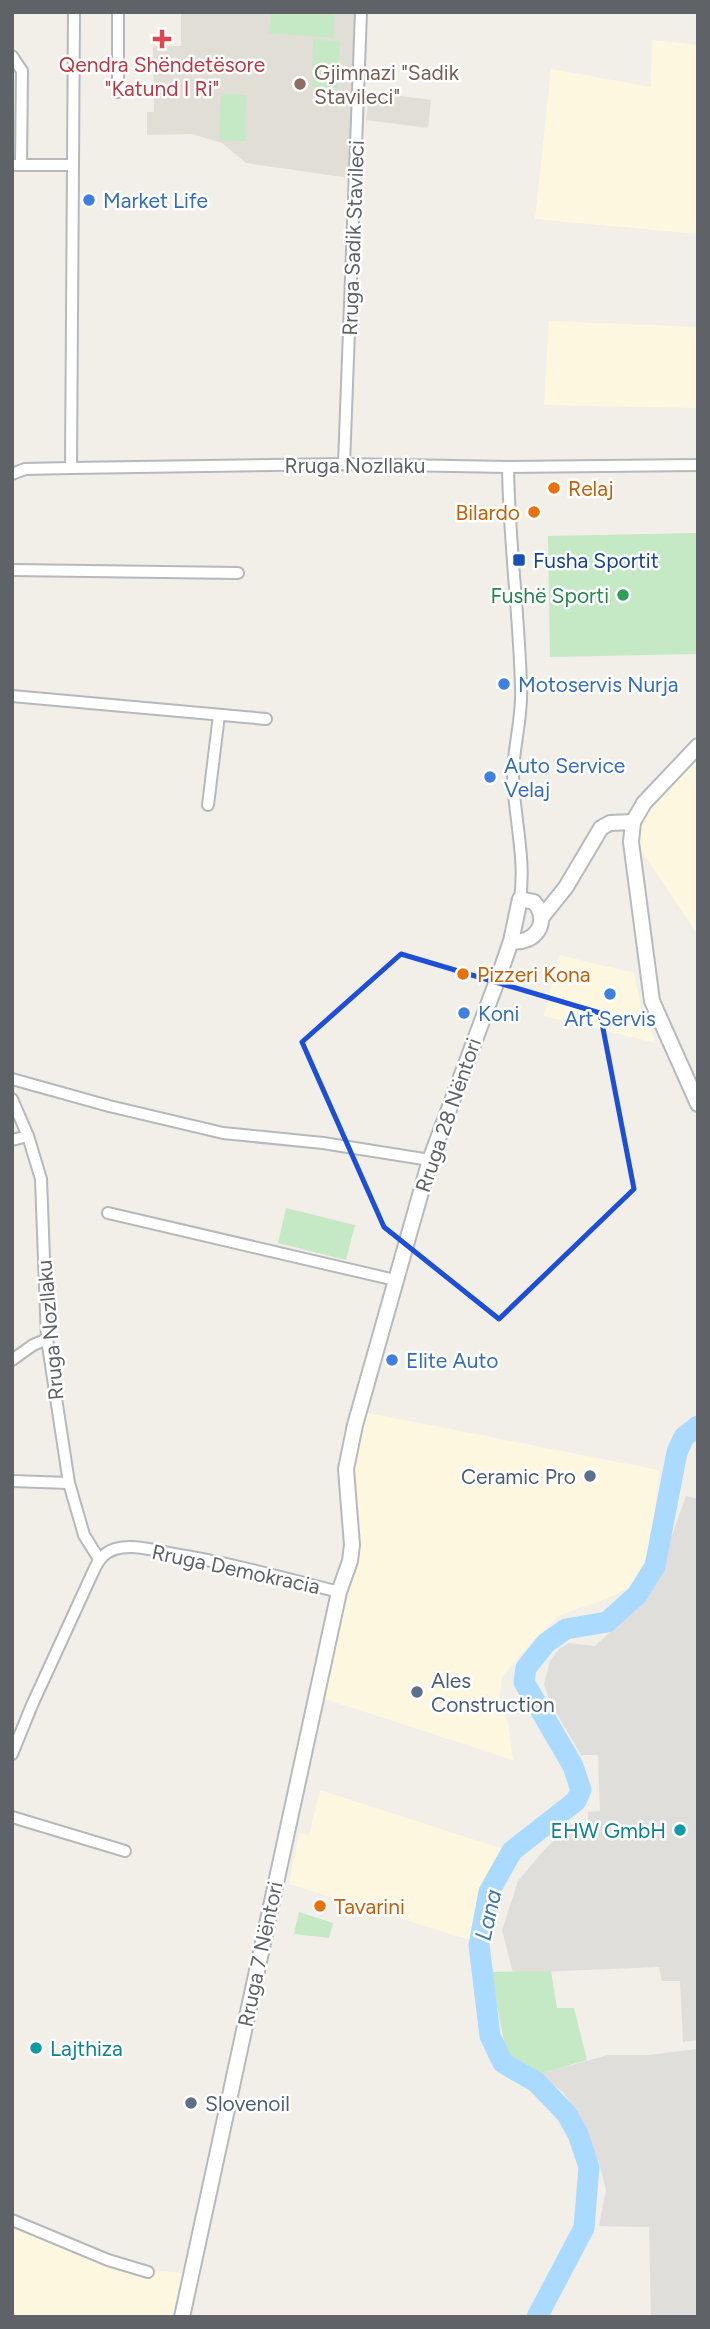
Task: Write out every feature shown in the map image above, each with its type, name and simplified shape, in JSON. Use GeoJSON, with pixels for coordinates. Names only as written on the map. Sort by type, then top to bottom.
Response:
{"type":"FeatureCollection","features":[{"type":"Feature","properties":{"kind":"main road"},"geometry":{"type":"LineString","coordinates":[[698,746],[644,803],[633,822],[631,842],[652,1001],[698,1104]]}},
{"type":"Feature","properties":{"kind":"main road"},"geometry":{"type":"LineString","coordinates":[[511,941],[519,942],[533,937],[540,930],[542,917],[566,887],[601,828],[610,823],[633,822]]}},
{"type":"Feature","properties":{"kind":"main road"},"geometry":{"type":"LineString","coordinates":[[527,900],[550,897],[566,887]]}},
{"type":"Feature","properties":{"kind":"main road"},"geometry":{"type":"LineString","coordinates":[[527,900],[542,917]]}},
{"type":"Feature","properties":{"kind":"main road","name":"Rruga 28 Nëntori"},"geometry":{"type":"LineString","coordinates":[[339,1592],[351,1561],[347,1486],[349,1452],[395,1280],[430,1160],[527,900]]}},
{"type":"Feature","properties":{"kind":"main road","name":"Rruga 7 Nëntori"},"geometry":{"type":"LineString","coordinates":[[182,2317],[339,1592]]}},
{"type":"Feature","properties":{"kind":"street"},"geometry":{"type":"LineString","coordinates":[[71,468],[74,12]]}},
{"type":"Feature","properties":{"kind":"street"},"geometry":{"type":"LineString","coordinates":[[118,12],[118,92]]}},
{"type":"Feature","properties":{"kind":"street","name":"Rruga Sadik Stavileci"},"geometry":{"type":"LineString","coordinates":[[344,464],[361,12]]}},
{"type":"Feature","properties":{"kind":"street"},"geometry":{"type":"LineString","coordinates":[[12,56],[22,71],[16,165],[73,165]]}},
{"type":"Feature","properties":{"kind":"street","name":"Rruga Nozllaku"},"geometry":{"type":"LineString","coordinates":[[12,474],[25,469],[344,464],[508,467],[698,465]]}},
{"type":"Feature","properties":{"kind":"street","name":"Rruga 28 Nëntori"},"geometry":{"type":"LineString","coordinates":[[508,467],[522,688],[513,776],[527,900]]}},
{"type":"Feature","properties":{"kind":"street"},"geometry":{"type":"LineString","coordinates":[[12,570],[238,573]]}},
{"type":"Feature","properties":{"kind":"street"},"geometry":{"type":"LineString","coordinates":[[12,696],[266,719]]}},
{"type":"Feature","properties":{"kind":"street"},"geometry":{"type":"LineString","coordinates":[[208,804],[219,715]]}},
{"type":"Feature","properties":{"kind":"street"},"geometry":{"type":"LineString","coordinates":[[12,1079],[109,1107],[223,1133],[323,1143],[430,1160]]}},
{"type":"Feature","properties":{"kind":"street","name":"Rruga Nozllaku"},"geometry":{"type":"LineString","coordinates":[[12,1099],[28,1136],[41,1179],[47,1339],[69,1483],[84,1535],[99,1559]]}},
{"type":"Feature","properties":{"kind":"street"},"geometry":{"type":"LineString","coordinates":[[12,1140],[28,1136]]}},
{"type":"Feature","properties":{"kind":"street"},"geometry":{"type":"LineString","coordinates":[[108,1213],[395,1280]]}},
{"type":"Feature","properties":{"kind":"street"},"geometry":{"type":"LineString","coordinates":[[12,1360],[47,1339]]}},
{"type":"Feature","properties":{"kind":"street"},"geometry":{"type":"LineString","coordinates":[[12,1481],[69,1483]]}},
{"type":"Feature","properties":{"kind":"street","name":"Rruga Demokracia"},"geometry":{"type":"LineString","coordinates":[[99,1559],[115,1549],[149,1549],[217,1561],[339,1592]]}},
{"type":"Feature","properties":{"kind":"street"},"geometry":{"type":"LineString","coordinates":[[12,1754],[99,1559]]}},
{"type":"Feature","properties":{"kind":"street"},"geometry":{"type":"LineString","coordinates":[[12,1817],[125,1851]]}},
{"type":"Feature","properties":{"kind":"street"},"geometry":{"type":"LineString","coordinates":[[12,2220],[108,2260],[148,2272]]}},
{"type":"Feature","properties":{"kind":"highlighted area"},"geometry":{"type":"Polygon","coordinates":[[[401,954],[600,1013],[634,1189],[499,1319],[384,1227],[302,1042],[401,954]]]}},
{"type":"Feature","properties":{"kind":"shaded area"},"geometry":{"type":"Polygon","coordinates":[[[181,12],[355,12],[350,178],[246,163],[222,143],[192,134],[147,135],[147,112],[154,112],[153,46],[181,46],[181,12]]]}},
{"type":"Feature","properties":{"kind":"shaded area"},"geometry":{"type":"Polygon","coordinates":[[[652,40],[698,45],[698,234],[535,219],[551,69],[651,87],[652,40]]]}},
{"type":"Feature","properties":{"kind":"shaded area"},"geometry":{"type":"Polygon","coordinates":[[[370,92],[431,100],[428,128],[366,120],[370,92]]]}},
{"type":"Feature","properties":{"kind":"shaded area"},"geometry":{"type":"Polygon","coordinates":[[[549,321],[698,327],[698,408],[544,405],[549,321]]]}},
{"type":"Feature","properties":{"kind":"shaded area"},"geometry":{"type":"Polygon","coordinates":[[[698,751],[698,935],[641,850],[638,832],[644,813],[698,751]]]}},
{"type":"Feature","properties":{"kind":"shaded area"},"geometry":{"type":"Polygon","coordinates":[[[559,955],[634,973],[641,1008],[656,1043],[544,1016],[559,955]]]}},
{"type":"Feature","properties":{"kind":"shaded area"},"geometry":{"type":"Polygon","coordinates":[[[358,1411],[659,1470],[651,1556],[646,1567],[627,1589],[560,1615],[529,1645],[502,1677],[499,1700],[508,1722],[513,1760],[316,1696],[350,1561],[347,1486],[358,1411]]]}},
{"type":"Feature","properties":{"kind":"shaded area"},"geometry":{"type":"Polygon","coordinates":[[[686,1496],[698,1499],[698,2040],[683,2042],[680,1981],[662,1981],[659,1967],[513,1973],[502,1930],[518,1881],[571,1824],[588,1823],[588,1812],[600,1811],[598,1755],[581,1755],[550,1702],[544,1684],[550,1661],[559,1649],[569,1643],[595,1646],[636,1608],[657,1576],[686,1496]]]}},
{"type":"Feature","properties":{"kind":"shaded area"},"geometry":{"type":"Polygon","coordinates":[[[320,1790],[503,1849],[484,1885],[470,1940],[289,1884],[299,1833],[309,1835],[320,1790]]]}},
{"type":"Feature","properties":{"kind":"shaded area"},"geometry":{"type":"Polygon","coordinates":[[[698,2049],[698,2317],[651,2317],[649,2227],[599,2226],[606,2190],[599,2162],[576,2110],[563,2092],[544,2078],[546,2072],[608,2055],[648,2055],[698,2049]]]}},
{"type":"Feature","properties":{"kind":"shaded area"},"geometry":{"type":"Polygon","coordinates":[[[12,2220],[148,2272],[191,2274],[182,2317],[12,2317],[12,2220]]]}},
{"type":"Feature","properties":{"kind":"green space"},"geometry":{"type":"Polygon","coordinates":[[[271,12],[335,12],[333,38],[269,33],[271,12]]]}},
{"type":"Feature","properties":{"kind":"green space"},"geometry":{"type":"Polygon","coordinates":[[[313,40],[340,41],[338,88],[312,87],[313,40]]]}},
{"type":"Feature","properties":{"kind":"green space"},"geometry":{"type":"Polygon","coordinates":[[[221,94],[246,95],[245,141],[219,140],[221,94]]]}},
{"type":"Feature","properties":{"kind":"green space","name":"Fushë Sporti"},"geometry":{"type":"Polygon","coordinates":[[[698,533],[698,654],[550,657],[548,536],[698,533]]]}},
{"type":"Feature","properties":{"kind":"green space"},"geometry":{"type":"Polygon","coordinates":[[[286,1208],[355,1225],[346,1260],[278,1243],[286,1208]]]}},
{"type":"Feature","properties":{"kind":"green space"},"geometry":{"type":"Polygon","coordinates":[[[299,1912],[333,1923],[329,1938],[294,1934],[299,1912]]]}},
{"type":"Feature","properties":{"kind":"green space"},"geometry":{"type":"Polygon","coordinates":[[[551,1971],[557,2008],[574,2008],[587,2060],[546,2072],[544,2077],[507,2055],[492,1972],[551,1971]]]}},
{"type":"Feature","properties":{"kind":"waterway","name":"Lana"},"geometry":{"type":"LineString","coordinates":[[537,2317],[584,2228],[589,2167],[578,2134],[566,2113],[536,2082],[503,2063],[490,2036],[479,1945],[489,1892],[512,1851],[576,1801],[581,1790],[573,1766],[524,1682],[526,1668],[546,1643],[566,1629],[607,1622],[637,1595],[655,1566],[677,1452],[684,1437],[698,1426]]}},
{"type":"Feature","properties":{"kind":"place","name":"Qendra Shëndetësore \"Katund I Ri\""},"geometry":{"type":"Point","coordinates":[162,39]}},
{"type":"Feature","properties":{"kind":"place","name":"Gjimnazi \"Sadik Stavileci\""},"geometry":{"type":"Point","coordinates":[300,84]}},
{"type":"Feature","properties":{"kind":"place","name":"Market Life"},"geometry":{"type":"Point","coordinates":[89,200]}},
{"type":"Feature","properties":{"kind":"place","name":"Relaj"},"geometry":{"type":"Point","coordinates":[554,488]}},
{"type":"Feature","properties":{"kind":"place","name":"Bilardo"},"geometry":{"type":"Point","coordinates":[534,512]}},
{"type":"Feature","properties":{"kind":"place","name":"Fusha Sportit"},"geometry":{"type":"Point","coordinates":[519,560]}},
{"type":"Feature","properties":{"kind":"place","name":"Fushë Sporti"},"geometry":{"type":"Point","coordinates":[623,595]}},
{"type":"Feature","properties":{"kind":"place","name":"Motoservis Nurja"},"geometry":{"type":"Point","coordinates":[504,684]}},
{"type":"Feature","properties":{"kind":"place","name":"Auto Service Velaj"},"geometry":{"type":"Point","coordinates":[490,777]}},
{"type":"Feature","properties":{"kind":"place","name":"Pizzeri Kona"},"geometry":{"type":"Point","coordinates":[463,974]}},
{"type":"Feature","properties":{"kind":"place","name":"Art Servis"},"geometry":{"type":"Point","coordinates":[610,994]}},
{"type":"Feature","properties":{"kind":"place","name":"Koni"},"geometry":{"type":"Point","coordinates":[464,1013]}},
{"type":"Feature","properties":{"kind":"place","name":"Elite Auto"},"geometry":{"type":"Point","coordinates":[392,1360]}},
{"type":"Feature","properties":{"kind":"place","name":"Ceramic Pro"},"geometry":{"type":"Point","coordinates":[590,1476]}},
{"type":"Feature","properties":{"kind":"place","name":"Ales Construction"},"geometry":{"type":"Point","coordinates":[417,1692]}},
{"type":"Feature","properties":{"kind":"place","name":"EHW GmbH"},"geometry":{"type":"Point","coordinates":[680,1830]}},
{"type":"Feature","properties":{"kind":"place","name":"Tavarini"},"geometry":{"type":"Point","coordinates":[320,1906]}},
{"type":"Feature","properties":{"kind":"place","name":"Lajthiza"},"geometry":{"type":"Point","coordinates":[36,2048]}},
{"type":"Feature","properties":{"kind":"place","name":"Slovenoil"},"geometry":{"type":"Point","coordinates":[191,2103]}}]}
